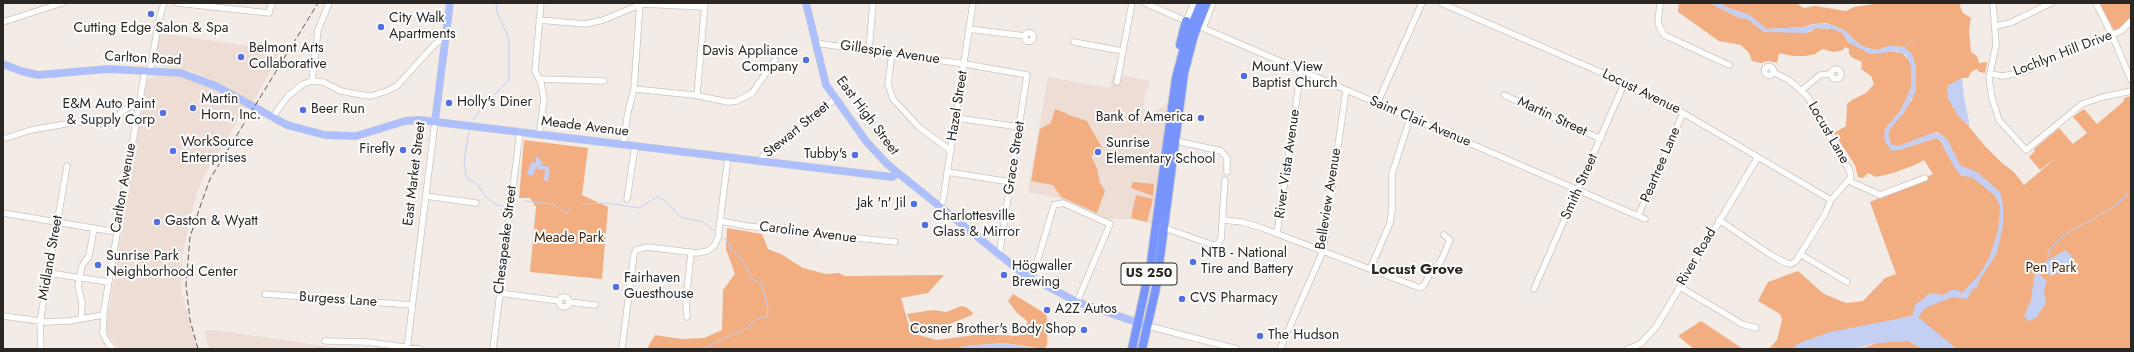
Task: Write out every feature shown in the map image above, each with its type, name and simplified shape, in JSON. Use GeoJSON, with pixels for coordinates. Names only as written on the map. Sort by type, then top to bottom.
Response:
{"type":"FeatureCollection","features":[{"type":"Feature","properties":{"kind":"highway","name":"US 250"},"geometry":{"type":"LineString","coordinates":[[1143,347],[1148,326],[1179,80],[1186,40],[1201,3]]}},
{"type":"Feature","properties":{"kind":"highway","name":"US 250"},"geometry":{"type":"LineString","coordinates":[[1179,80],[1207,3]]}},
{"type":"Feature","properties":{"kind":"highway"},"geometry":{"type":"LineString","coordinates":[[1179,80],[1178,54],[1186,21]]}},
{"type":"Feature","properties":{"kind":"highway"},"geometry":{"type":"LineString","coordinates":[[1179,80],[1203,28]]}},
{"type":"Feature","properties":{"kind":"highway","name":"US 250"},"geometry":{"type":"LineString","coordinates":[[1133,346],[1160,227]]}},
{"type":"Feature","properties":{"kind":"main road","name":"East Market Street"},"geometry":{"type":"LineString","coordinates":[[435,121],[450,3]]}},
{"type":"Feature","properties":{"kind":"main road","name":"East High Street"},"geometry":{"type":"LineString","coordinates":[[806,3],[824,81],[835,99],[875,152],[898,174],[999,256],[1032,279],[1077,302],[1148,326]]}},
{"type":"Feature","properties":{"kind":"main road","name":"Carlton Road"},"geometry":{"type":"LineString","coordinates":[[3,64],[21,71],[38,74],[59,74],[97,69],[148,70],[181,73],[199,78],[231,93],[272,118]]}},
{"type":"Feature","properties":{"kind":"main road","name":"Meade Avenue"},"geometry":{"type":"LineString","coordinates":[[272,118],[314,133],[347,137],[367,134],[410,121],[435,121],[892,178],[898,174]]}},
{"type":"Feature","properties":{"kind":"street"},"geometry":{"type":"LineString","coordinates":[[3,22],[62,3]]}},
{"type":"Feature","properties":{"kind":"street","name":"Carlton Avenue"},"geometry":{"type":"LineString","coordinates":[[114,349],[106,342],[102,333],[103,315],[116,232],[139,106],[164,3]]}},
{"type":"Feature","properties":{"kind":"street"},"geometry":{"type":"LineString","coordinates":[[177,3],[270,12],[272,3]]}},
{"type":"Feature","properties":{"kind":"street"},"geometry":{"type":"LineString","coordinates":[[312,81],[318,30],[329,3]]}},
{"type":"Feature","properties":{"kind":"street"},"geometry":{"type":"LineString","coordinates":[[539,134],[544,104],[539,79],[535,71],[538,20],[541,3]]}},
{"type":"Feature","properties":{"kind":"street"},"geometry":{"type":"LineString","coordinates":[[869,50],[873,3]]}},
{"type":"Feature","properties":{"kind":"street","name":"Hazel Street"},"geometry":{"type":"LineString","coordinates":[[940,209],[965,64],[973,3]]}},
{"type":"Feature","properties":{"kind":"street"},"geometry":{"type":"LineString","coordinates":[[1117,82],[1132,3]]}},
{"type":"Feature","properties":{"kind":"street"},"geometry":{"type":"LineString","coordinates":[[1145,3],[1186,21],[1194,3]]}},
{"type":"Feature","properties":{"kind":"street"},"geometry":{"type":"LineString","coordinates":[[1203,28],[1213,3]]}},
{"type":"Feature","properties":{"kind":"street"},"geometry":{"type":"LineString","coordinates":[[1377,104],[1422,3]]}},
{"type":"Feature","properties":{"kind":"street","name":"Locust Avenue"},"geometry":{"type":"LineString","coordinates":[[1441,3],[1608,75],[1683,113],[1831,200]]}},
{"type":"Feature","properties":{"kind":"street"},"geometry":{"type":"LineString","coordinates":[[1660,3],[1658,23],[1664,35],[1729,65]]}},
{"type":"Feature","properties":{"kind":"street","name":"Lochlyn Hill Drive"},"geometry":{"type":"LineString","coordinates":[[1992,3],[1996,46],[1989,83],[1992,98],[1999,120],[2026,150],[2082,104],[2103,97],[2131,91]]}},
{"type":"Feature","properties":{"kind":"street"},"geometry":{"type":"LineString","coordinates":[[1995,26],[2010,23],[2051,3]]}},
{"type":"Feature","properties":{"kind":"street"},"geometry":{"type":"LineString","coordinates":[[2096,3],[2112,35],[2131,80]]}},
{"type":"Feature","properties":{"kind":"street"},"geometry":{"type":"LineString","coordinates":[[538,20],[586,24],[603,20],[640,4],[704,5],[697,95]]}},
{"type":"Feature","properties":{"kind":"street"},"geometry":{"type":"LineString","coordinates":[[623,145],[628,112],[634,89],[640,4]]}},
{"type":"Feature","properties":{"kind":"street","name":"Lochlyn Hill Drive"},"geometry":{"type":"LineString","coordinates":[[1990,74],[2003,76],[2024,72],[2057,56],[2112,35],[2126,28],[2131,22]]}},
{"type":"Feature","properties":{"kind":"street","name":"Saint Clair Avenue"},"geometry":{"type":"LineString","coordinates":[[1203,28],[1645,219]]}},
{"type":"Feature","properties":{"kind":"street"},"geometry":{"type":"LineString","coordinates":[[969,29],[1025,36]]}},
{"type":"Feature","properties":{"kind":"street"},"geometry":{"type":"LineString","coordinates":[[272,118],[288,96],[303,84],[312,81],[323,82],[341,91],[371,96],[397,86],[434,44],[446,36]]}},
{"type":"Feature","properties":{"kind":"street","name":"Gillespie Avenue"},"geometry":{"type":"LineString","coordinates":[[815,42],[1013,72]]}},
{"type":"Feature","properties":{"kind":"street"},"geometry":{"type":"LineString","coordinates":[[1074,42],[1122,51]]}},
{"type":"Feature","properties":{"kind":"street"},"geometry":{"type":"LineString","coordinates":[[892,53],[888,84],[893,99],[919,127],[950,151]]}},
{"type":"Feature","properties":{"kind":"street"},"geometry":{"type":"LineString","coordinates":[[634,89],[697,95],[728,102],[742,100],[754,91],[775,60]]}},
{"type":"Feature","properties":{"kind":"street","name":"River Vista Avenue"},"geometry":{"type":"LineString","coordinates":[[1277,234],[1301,70]]}},
{"type":"Feature","properties":{"kind":"street","name":"Grace Street"},"geometry":{"type":"LineString","coordinates":[[999,256],[1028,76],[1026,74],[1013,72]]}},
{"type":"Feature","properties":{"kind":"street","name":"Locust Lane"},"geometry":{"type":"LineString","coordinates":[[1719,220],[1771,255],[1791,264],[1800,254],[1825,214],[1831,200],[1849,181],[1851,175],[1849,169],[1810,101],[1802,90],[1789,80],[1773,72]]}},
{"type":"Feature","properties":{"kind":"street"},"geometry":{"type":"LineString","coordinates":[[1802,90],[1820,75],[1831,74]]}},
{"type":"Feature","properties":{"kind":"street"},"geometry":{"type":"LineString","coordinates":[[539,79],[604,81]]}},
{"type":"Feature","properties":{"kind":"street","name":"Smith Street"},"geometry":{"type":"LineString","coordinates":[[1534,289],[1579,190],[1624,84]]}},
{"type":"Feature","properties":{"kind":"street","name":"Belleview Avenue"},"geometry":{"type":"LineString","coordinates":[[1280,349],[1323,251],[1346,90]]}},
{"type":"Feature","properties":{"kind":"street","name":"Martin Street"},"geometry":{"type":"LineString","coordinates":[[1504,95],[1601,139]]}},
{"type":"Feature","properties":{"kind":"street","name":"Stewart Street"},"geometry":{"type":"LineString","coordinates":[[760,161],[762,157],[835,99]]}},
{"type":"Feature","properties":{"kind":"street"},"geometry":{"type":"LineString","coordinates":[[3,138],[31,130],[76,122],[93,121],[105,125],[130,106],[139,106]]}},
{"type":"Feature","properties":{"kind":"street","name":"Peartree Lane"},"geometry":{"type":"LineString","coordinates":[[1638,216],[1683,113]]}},
{"type":"Feature","properties":{"kind":"street"},"geometry":{"type":"LineString","coordinates":[[956,118],[1020,127]]}},
{"type":"Feature","properties":{"kind":"street"},"geometry":{"type":"LineString","coordinates":[[1370,269],[1390,223],[1392,210],[1392,174],[1410,118]]}},
{"type":"Feature","properties":{"kind":"street","name":"East Market Street"},"geometry":{"type":"LineString","coordinates":[[407,348],[435,121]]}},
{"type":"Feature","properties":{"kind":"street","name":"Chesapeake Street"},"geometry":{"type":"LineString","coordinates":[[493,349],[520,131]]}},
{"type":"Feature","properties":{"kind":"street"},"geometry":{"type":"LineString","coordinates":[[1171,140],[1223,153],[1227,158],[1227,172]]}},
{"type":"Feature","properties":{"kind":"street"},"geometry":{"type":"LineString","coordinates":[[627,200],[635,146]]}},
{"type":"Feature","properties":{"kind":"street"},"geometry":{"type":"LineString","coordinates":[[622,349],[634,254],[636,250],[647,247],[691,253],[703,252],[714,246],[718,238],[728,157]]}},
{"type":"Feature","properties":{"kind":"street","name":"River Road"},"geometry":{"type":"LineString","coordinates":[[1628,349],[1640,344],[1651,334],[1758,157]]}},
{"type":"Feature","properties":{"kind":"street","name":"Midland Street"},"geometry":{"type":"LineString","coordinates":[[41,349],[40,322],[67,166]]}},
{"type":"Feature","properties":{"kind":"street"},"geometry":{"type":"LineString","coordinates":[[947,172],[1011,182]]}},
{"type":"Feature","properties":{"kind":"street"},"geometry":{"type":"LineString","coordinates":[[1849,181],[1880,195],[1925,178]]}},
{"type":"Feature","properties":{"kind":"street"},"geometry":{"type":"LineString","coordinates":[[1160,227],[1216,245],[1221,239],[1225,180]]}},
{"type":"Feature","properties":{"kind":"street"},"geometry":{"type":"LineString","coordinates":[[426,196],[476,203]]}},
{"type":"Feature","properties":{"kind":"street"},"geometry":{"type":"LineString","coordinates":[[1032,279],[1054,205],[1063,203],[1110,224],[1077,302]]}},
{"type":"Feature","properties":{"kind":"street"},"geometry":{"type":"LineString","coordinates":[[3,213],[116,232]]}},
{"type":"Feature","properties":{"kind":"street"},"geometry":{"type":"LineString","coordinates":[[1223,220],[1252,224],[1417,287],[1422,286],[1431,270],[1440,264],[1450,240],[1444,235]]}},
{"type":"Feature","properties":{"kind":"street","name":"Caroline Avenue"},"geometry":{"type":"LineString","coordinates":[[720,221],[748,226],[895,242]]}},
{"type":"Feature","properties":{"kind":"street"},"geometry":{"type":"LineString","coordinates":[[81,319],[82,303],[78,286],[79,277],[82,266],[89,256],[94,228]]}},
{"type":"Feature","properties":{"kind":"street"},"geometry":{"type":"LineString","coordinates":[[687,317],[686,302],[691,253]]}},
{"type":"Feature","properties":{"kind":"street"},"geometry":{"type":"LineString","coordinates":[[1800,254],[1847,282]]}},
{"type":"Feature","properties":{"kind":"street"},"geometry":{"type":"LineString","coordinates":[[48,273],[108,282]]}},
{"type":"Feature","properties":{"kind":"street"},"geometry":{"type":"LineString","coordinates":[[1680,287],[1742,324],[1756,328]]}},
{"type":"Feature","properties":{"kind":"street"},"geometry":{"type":"LineString","coordinates":[[500,293],[559,301],[564,297],[569,302],[596,305]]}},
{"type":"Feature","properties":{"kind":"street","name":"Burgess Lane"},"geometry":{"type":"LineString","coordinates":[[265,294],[412,305]]}},
{"type":"Feature","properties":{"kind":"street"},"geometry":{"type":"LineString","coordinates":[[3,316],[40,322],[59,322],[103,315]]}},
{"type":"Feature","properties":{"kind":"street"},"geometry":{"type":"LineString","coordinates":[[1148,326],[1238,349]]}},
{"type":"Feature","properties":{"kind":"street"},"geometry":{"type":"LineString","coordinates":[[325,341],[368,342],[419,349]]}},
{"type":"Feature","properties":{"kind":"shaded area"},"geometry":{"type":"Polygon","coordinates":[[[159,33],[281,51],[253,102],[204,76],[189,70],[156,65],[154,62],[159,33]]]}},
{"type":"Feature","properties":{"kind":"shaded area","name":"Sunrise Elementary School"},"geometry":{"type":"Polygon","coordinates":[[[1113,74],[1150,81],[1145,95],[1143,109],[1155,112],[1168,103],[1154,224],[1130,219],[1104,219],[1058,198],[1028,192],[1048,77],[1110,88],[1113,74]]]}},
{"type":"Feature","properties":{"kind":"shaded area"},"geometry":{"type":"Polygon","coordinates":[[[153,76],[183,77],[210,87],[246,107],[203,178],[196,195],[182,255],[181,290],[197,349],[120,349],[109,337],[106,326],[147,81],[153,76]]]}},
{"type":"Feature","properties":{"kind":"shaded area"},"geometry":{"type":"Polygon","coordinates":[[[215,330],[337,349],[210,349],[204,331],[215,330]]]}},
{"type":"Feature","properties":{"kind":"green space","name":"Pen Park"},"geometry":{"type":"Polygon","coordinates":[[[1679,3],[1710,3],[1740,18],[1748,19],[1764,32],[1810,32],[1816,28],[1833,29],[1843,33],[1848,42],[1854,45],[1878,53],[1890,51],[1902,53],[1910,61],[1911,88],[1901,110],[1885,129],[1886,143],[1899,150],[1936,138],[1940,140],[1948,155],[1959,164],[1947,139],[1937,132],[1899,146],[1891,145],[1888,133],[1912,100],[1916,84],[1916,67],[1904,47],[1888,46],[1879,50],[1867,48],[1859,44],[1844,30],[1826,23],[1813,24],[1804,27],[1767,29],[1749,15],[1726,7],[1720,3],[1795,3],[1804,8],[1815,6],[1846,11],[1854,7],[1881,3],[1961,3],[1960,7],[1963,13],[1971,18],[1969,29],[1971,52],[1977,56],[1979,63],[1987,62],[1985,73],[1979,72],[1977,69],[1971,72],[1968,78],[1962,78],[1952,106],[1984,145],[2003,164],[2014,172],[2024,185],[2056,158],[2040,170],[2029,157],[2035,151],[2034,149],[2059,128],[2073,144],[2087,133],[2073,117],[2084,109],[2097,124],[2124,101],[2124,98],[2131,96],[2131,349],[1947,349],[1910,316],[1793,349],[1769,349],[1777,340],[1782,320],[1780,314],[1758,301],[1768,282],[1798,271],[1824,294],[1846,303],[1863,301],[1885,278],[1896,274],[1870,202],[1933,174],[1924,160],[1893,173],[1876,177],[1868,173],[1863,178],[1858,177],[1855,165],[1834,133],[1846,126],[1847,104],[1866,93],[1874,84],[1871,76],[1861,69],[1862,62],[1853,58],[1849,54],[1849,49],[1845,47],[1843,50],[1834,52],[1822,49],[1815,54],[1806,56],[1793,56],[1779,53],[1777,63],[1768,61],[1761,63],[1752,61],[1749,53],[1741,45],[1719,41],[1678,12],[1679,3]]]}},
{"type":"Feature","properties":{"kind":"green space"},"geometry":{"type":"Polygon","coordinates":[[[2099,3],[2131,3],[2131,16],[2124,27],[2115,32],[2099,3]]]}},
{"type":"Feature","properties":{"kind":"green space"},"geometry":{"type":"Polygon","coordinates":[[[1055,109],[1066,113],[1061,127],[1066,114],[1087,121],[1103,150],[1091,156],[1097,168],[1100,183],[1105,191],[1097,213],[1061,197],[1053,185],[1031,181],[1040,129],[1051,123],[1055,109]]]}},
{"type":"Feature","properties":{"kind":"green space","name":"Meade Park"},"geometry":{"type":"Polygon","coordinates":[[[524,140],[588,148],[582,195],[608,207],[602,279],[530,272],[536,207],[530,198],[519,198],[524,140]]]}},
{"type":"Feature","properties":{"kind":"green space"},"geometry":{"type":"Polygon","coordinates":[[[1133,182],[1154,184],[1153,196],[1131,188],[1133,182]]]}},
{"type":"Feature","properties":{"kind":"green space"},"geometry":{"type":"Polygon","coordinates":[[[1136,195],[1153,199],[1147,222],[1131,218],[1136,195]]]}},
{"type":"Feature","properties":{"kind":"green space"},"geometry":{"type":"Polygon","coordinates":[[[727,228],[762,234],[768,249],[781,254],[803,268],[826,274],[839,273],[845,276],[944,275],[928,293],[901,298],[911,333],[937,340],[982,334],[1018,336],[1027,329],[1027,321],[1017,313],[1008,301],[1013,294],[1046,314],[1048,325],[1047,345],[1044,349],[1004,343],[966,346],[955,349],[647,349],[655,335],[682,339],[704,338],[722,330],[723,290],[735,274],[726,249],[727,228]]]}},
{"type":"Feature","properties":{"kind":"green space"},"geometry":{"type":"Polygon","coordinates":[[[962,306],[966,307],[973,313],[972,315],[952,323],[947,327],[933,331],[920,331],[914,329],[907,314],[933,310],[946,312],[962,306]]]}},
{"type":"Feature","properties":{"kind":"green space"},"geometry":{"type":"Polygon","coordinates":[[[1701,321],[1743,349],[1694,349],[1678,336],[1701,321]]]}},
{"type":"Feature","properties":{"kind":"green space"},"geometry":{"type":"Polygon","coordinates":[[[1907,340],[1923,349],[1847,349],[1866,347],[1876,343],[1907,340]]]}},
{"type":"Feature","properties":{"kind":"water"},"geometry":{"type":"Polygon","coordinates":[[[1710,3],[1720,3],[1726,7],[1749,15],[1767,29],[1804,27],[1820,23],[1832,25],[1844,30],[1859,44],[1867,48],[1879,50],[1888,46],[1904,47],[1912,54],[1916,67],[1916,91],[1903,114],[1888,133],[1891,145],[1899,146],[1932,133],[1940,134],[1947,139],[1960,165],[1977,172],[2000,192],[2003,205],[2003,225],[1997,253],[1979,281],[1977,287],[1972,290],[1967,299],[1953,297],[1925,308],[1918,317],[1957,349],[1923,349],[1909,341],[1876,343],[1851,349],[1792,349],[1797,344],[1830,332],[1912,316],[1915,305],[1930,293],[1943,295],[1951,290],[1957,290],[1962,293],[1979,275],[1989,258],[1998,231],[2000,206],[1995,196],[1972,177],[1961,176],[1952,163],[1940,140],[1935,138],[1899,150],[1892,151],[1889,148],[1884,137],[1885,129],[1901,110],[1911,88],[1911,66],[1906,55],[1897,51],[1874,54],[1868,53],[1848,42],[1843,33],[1833,29],[1816,28],[1807,33],[1764,32],[1748,19],[1740,18],[1710,3]]]}},
{"type":"Feature","properties":{"kind":"water"},"geometry":{"type":"Polygon","coordinates":[[[1962,78],[1970,127],[1959,117],[1948,98],[1947,86],[1962,78]]]}},
{"type":"Feature","properties":{"kind":"water"},"geometry":{"type":"Polygon","coordinates":[[[536,156],[544,164],[539,165],[550,167],[548,181],[544,180],[545,170],[537,169],[537,166],[533,175],[530,176],[527,174],[531,162],[536,163],[536,156]]]}},
{"type":"Feature","properties":{"kind":"water"},"geometry":{"type":"Polygon","coordinates":[[[2065,250],[2071,255],[2073,262],[2064,266],[2053,276],[2050,276],[2043,267],[2044,263],[2065,250]]]}},
{"type":"Feature","properties":{"kind":"water"},"geometry":{"type":"Polygon","coordinates":[[[2038,273],[2047,281],[2044,291],[2046,303],[2036,318],[2029,321],[2024,316],[2031,300],[2034,277],[2038,273]]]}},
{"type":"Feature","properties":{"kind":"water"},"geometry":{"type":"Polygon","coordinates":[[[1004,343],[1038,349],[955,349],[966,346],[1004,343]]]}},
{"type":"Feature","properties":{"kind":"waterway"},"geometry":{"type":"LineString","coordinates":[[473,120],[482,107],[509,80],[509,39],[497,12],[496,3]]}},
{"type":"Feature","properties":{"kind":"waterway"},"geometry":{"type":"LineString","coordinates":[[1906,47],[1908,42],[1913,41]]}},
{"type":"Feature","properties":{"kind":"waterway"},"geometry":{"type":"LineString","coordinates":[[469,131],[464,161],[466,176],[468,180],[475,182],[488,199],[497,205],[505,207]]}},
{"type":"Feature","properties":{"kind":"waterway"},"geometry":{"type":"LineString","coordinates":[[2048,259],[2048,251],[2064,235],[2114,207],[2128,193]]}},
{"type":"Feature","properties":{"kind":"waterway"},"geometry":{"type":"LineString","coordinates":[[582,204],[607,203],[639,208],[657,197],[666,201],[680,217],[703,222],[714,231]]}},
{"type":"Feature","properties":{"kind":"waterway"},"geometry":{"type":"LineString","coordinates":[[525,201],[552,204],[567,213],[570,208]]}},
{"type":"Feature","properties":{"kind":"waterway"},"geometry":{"type":"LineString","coordinates":[[704,349],[735,333],[743,331],[757,319],[767,317],[768,309],[762,284],[751,278],[747,267],[738,255],[731,251],[730,244],[723,237]]}},
{"type":"Feature","properties":{"kind":"railway"},"geometry":{"type":"LineString","coordinates":[[198,349],[190,320],[186,285],[190,237],[201,204],[210,179],[318,3]]}},
{"type":"Feature","properties":{"kind":"place","name":"Cutting Edge Salon & Spa"},"geometry":{"type":"Point","coordinates":[151,14]}},
{"type":"Feature","properties":{"kind":"place","name":"City Walk Apartments"},"geometry":{"type":"Point","coordinates":[381,27]}},
{"type":"Feature","properties":{"kind":"place","name":"Belmont Arts Collaborative"},"geometry":{"type":"Point","coordinates":[241,57]}},
{"type":"Feature","properties":{"kind":"place","name":"Davis Appliance Company"},"geometry":{"type":"Point","coordinates":[806,60]}},
{"type":"Feature","properties":{"kind":"place","name":"Mount View Baptist Church"},"geometry":{"type":"Point","coordinates":[1244,76]}},
{"type":"Feature","properties":{"kind":"place","name":"Holly's Diner"},"geometry":{"type":"Point","coordinates":[449,103]}},
{"type":"Feature","properties":{"kind":"place","name":"Martin Horn, Inc."},"geometry":{"type":"Point","coordinates":[193,108]}},
{"type":"Feature","properties":{"kind":"place","name":"Beer Run"},"geometry":{"type":"Point","coordinates":[303,110]}},
{"type":"Feature","properties":{"kind":"place","name":"E&M Auto Paint & Supply Corp"},"geometry":{"type":"Point","coordinates":[163,113]}},
{"type":"Feature","properties":{"kind":"place","name":"Bank of America"},"geometry":{"type":"Point","coordinates":[1201,118]}},
{"type":"Feature","properties":{"kind":"place","name":"Firefly"},"geometry":{"type":"Point","coordinates":[403,150]}},
{"type":"Feature","properties":{"kind":"place","name":"WorkSource Enterprises"},"geometry":{"type":"Point","coordinates":[173,151]}},
{"type":"Feature","properties":{"kind":"place","name":"Sunrise Elementary School"},"geometry":{"type":"Point","coordinates":[1098,152]}},
{"type":"Feature","properties":{"kind":"place","name":"Tubby's"},"geometry":{"type":"Point","coordinates":[855,155]}},
{"type":"Feature","properties":{"kind":"place","name":"Jak 'n' Jil"},"geometry":{"type":"Point","coordinates":[914,204]}},
{"type":"Feature","properties":{"kind":"place","name":"Gaston & Wyatt"},"geometry":{"type":"Point","coordinates":[157,222]}},
{"type":"Feature","properties":{"kind":"place","name":"Charlottesville Glass & Mirror"},"geometry":{"type":"Point","coordinates":[925,225]}},
{"type":"Feature","properties":{"kind":"place","name":"NTB - National Tire and Battery"},"geometry":{"type":"Point","coordinates":[1193,262]}},
{"type":"Feature","properties":{"kind":"place","name":"Sunrise Park Neighborhood Center"},"geometry":{"type":"Point","coordinates":[98,265]}},
{"type":"Feature","properties":{"kind":"place","name":"Högwaller Brewing"},"geometry":{"type":"Point","coordinates":[1004,275]}},
{"type":"Feature","properties":{"kind":"place","name":"Fairhaven Guesthouse"},"geometry":{"type":"Point","coordinates":[616,287]}},
{"type":"Feature","properties":{"kind":"place","name":"CVS Pharmacy"},"geometry":{"type":"Point","coordinates":[1182,299]}},
{"type":"Feature","properties":{"kind":"place","name":"A2Z Autos"},"geometry":{"type":"Point","coordinates":[1047,310]}},
{"type":"Feature","properties":{"kind":"place","name":"Cosner Brother's Body Shop"},"geometry":{"type":"Point","coordinates":[1084,330]}},
{"type":"Feature","properties":{"kind":"place","name":"The Hudson"},"geometry":{"type":"Point","coordinates":[1260,336]}},
{"type":"Feature","properties":{"kind":"district","name":"Locust Grove"},"geometry":{"type":"Point","coordinates":[1417,270]}}]}
